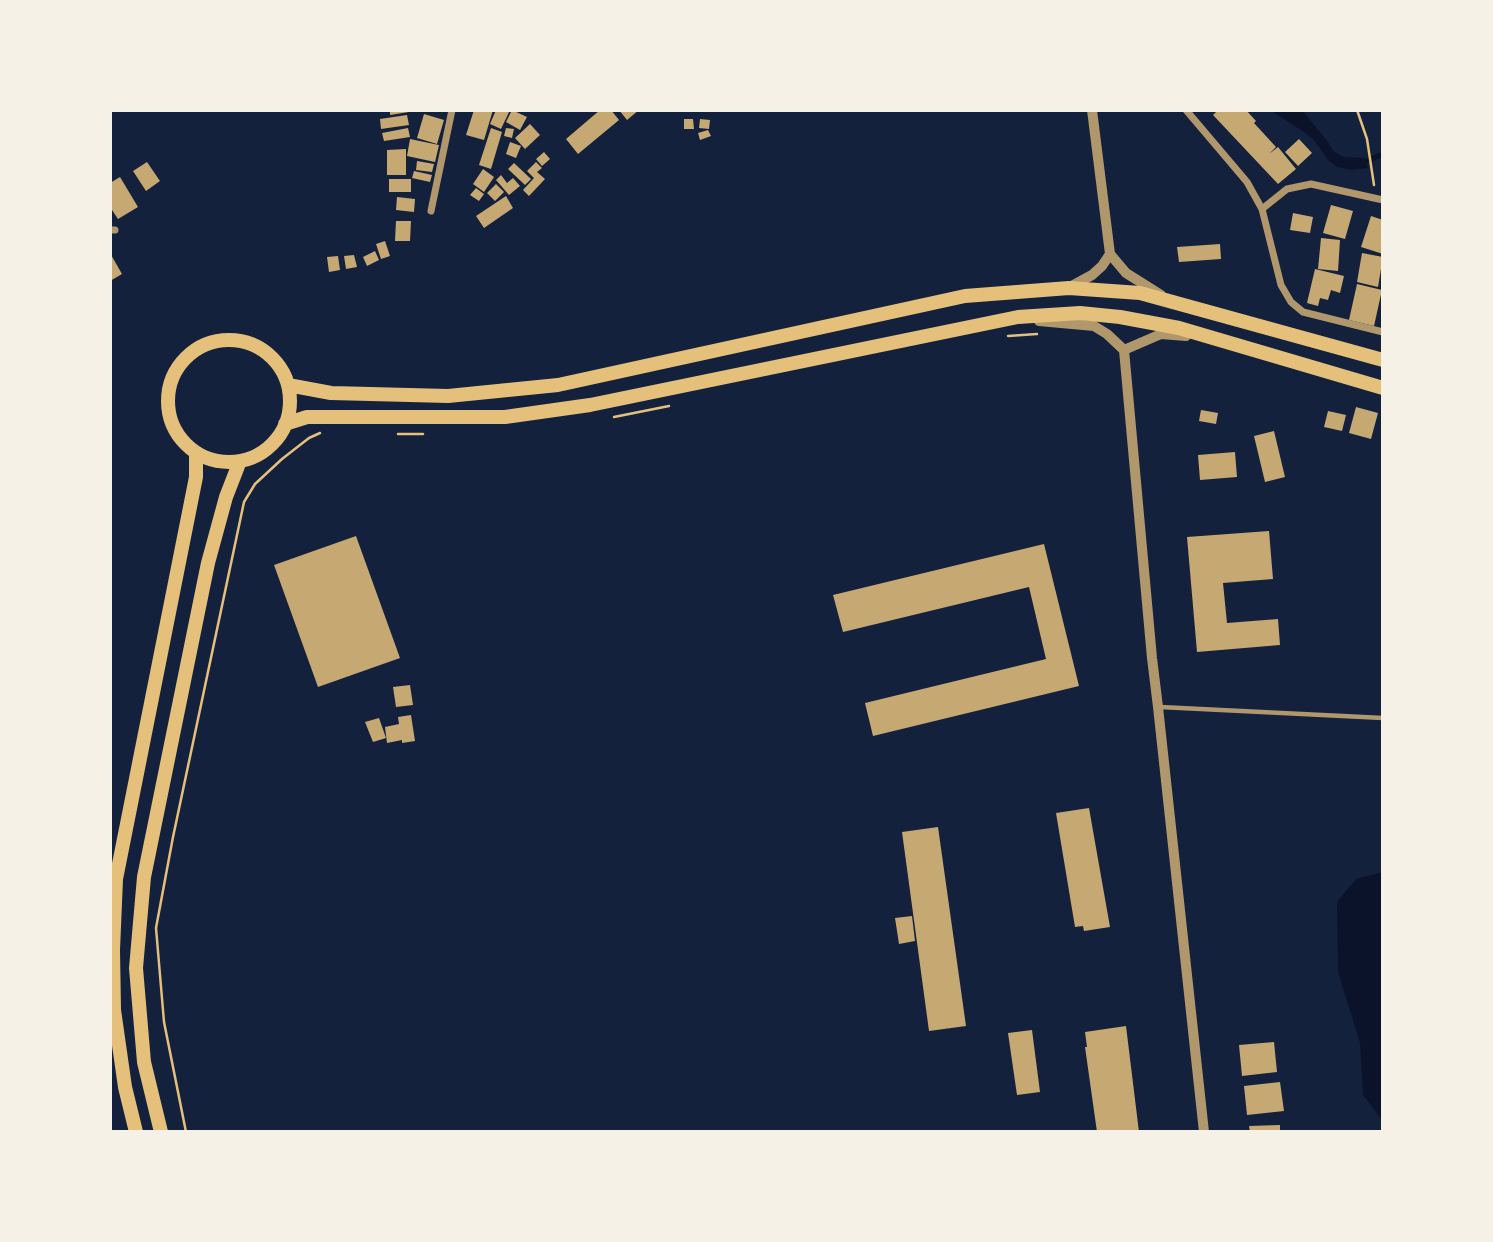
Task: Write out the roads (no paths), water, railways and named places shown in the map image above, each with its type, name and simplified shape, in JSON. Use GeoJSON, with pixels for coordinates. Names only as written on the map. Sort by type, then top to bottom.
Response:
{"type":"FeatureCollection","features":[{"type":"Feature","properties":{"kind":"highway"},"geometry":{"type":"LineString","coordinates":[[288,385],[331,393],[448,396],[558,385],[965,296],[1069,288],[1140,293],[1383,360]]}},
{"type":"Feature","properties":{"kind":"highway"},"geometry":{"type":"LineString","coordinates":[[285,425],[307,417],[505,417],[590,405],[1018,317],[1080,313],[1179,328],[1383,388]]}},
{"type":"Feature","properties":{"kind":"highway"},"geometry":{"type":"LineString","coordinates":[[230,341],[249,344],[266,353],[280,368],[288,385],[290,405],[285,425],[275,442],[259,454],[240,461],[225,462],[196,454],[181,438],[172,422],[168,402],[171,383],[179,366],[193,352],[211,343],[230,341]]}},
{"type":"Feature","properties":{"kind":"highway"},"geometry":{"type":"LineString","coordinates":[[136,1132],[125,1087],[114,1010],[116,879],[195,485],[196,454]]}},
{"type":"Feature","properties":{"kind":"highway"},"geometry":{"type":"LineString","coordinates":[[161,1132],[144,1062],[136,968],[144,877],[208,563],[225,500],[240,461]]}},
{"type":"Feature","properties":{"kind":"street"},"geometry":{"type":"LineString","coordinates":[[431,211],[452,110]]}},
{"type":"Feature","properties":{"kind":"street"},"geometry":{"type":"LineString","coordinates":[[1092,110],[1110,254],[1126,273],[1178,304]]}},
{"type":"Feature","properties":{"kind":"street"},"geometry":{"type":"LineString","coordinates":[[1186,110],[1247,183],[1262,209],[1281,285],[1291,302],[1303,312],[1383,332]]}},
{"type":"Feature","properties":{"kind":"street"},"geometry":{"type":"LineString","coordinates":[[1262,209],[1287,189],[1311,184],[1383,200]]}},
{"type":"Feature","properties":{"kind":"street"},"geometry":{"type":"LineString","coordinates":[[1069,288],[1092,275],[1110,254]]}},
{"type":"Feature","properties":{"kind":"street"},"geometry":{"type":"LineString","coordinates":[[1018,317],[1094,326],[1124,350],[1152,658],[1204,1132]]}},
{"type":"Feature","properties":{"kind":"street"},"geometry":{"type":"LineString","coordinates":[[1124,350],[1161,334],[1206,336]]}},
{"type":"Feature","properties":{"kind":"lane"},"geometry":{"type":"LineString","coordinates":[[1158,707],[1383,718]]}},
{"type":"Feature","properties":{"kind":"water"},"geometry":{"type":"Polygon","coordinates":[[[1270,110],[1302,110],[1334,152],[1344,157],[1365,158],[1368,168],[1351,170],[1337,167],[1328,160],[1314,140],[1270,110]]]}},
{"type":"Feature","properties":{"kind":"water"},"geometry":{"type":"Polygon","coordinates":[[[1383,872],[1383,1121],[1363,1095],[1360,1043],[1338,972],[1337,902],[1356,879],[1383,872]]]}},
{"type":"Feature","properties":{"kind":"waterway"},"geometry":{"type":"LineString","coordinates":[[1360,164],[1383,154]]}}]}
